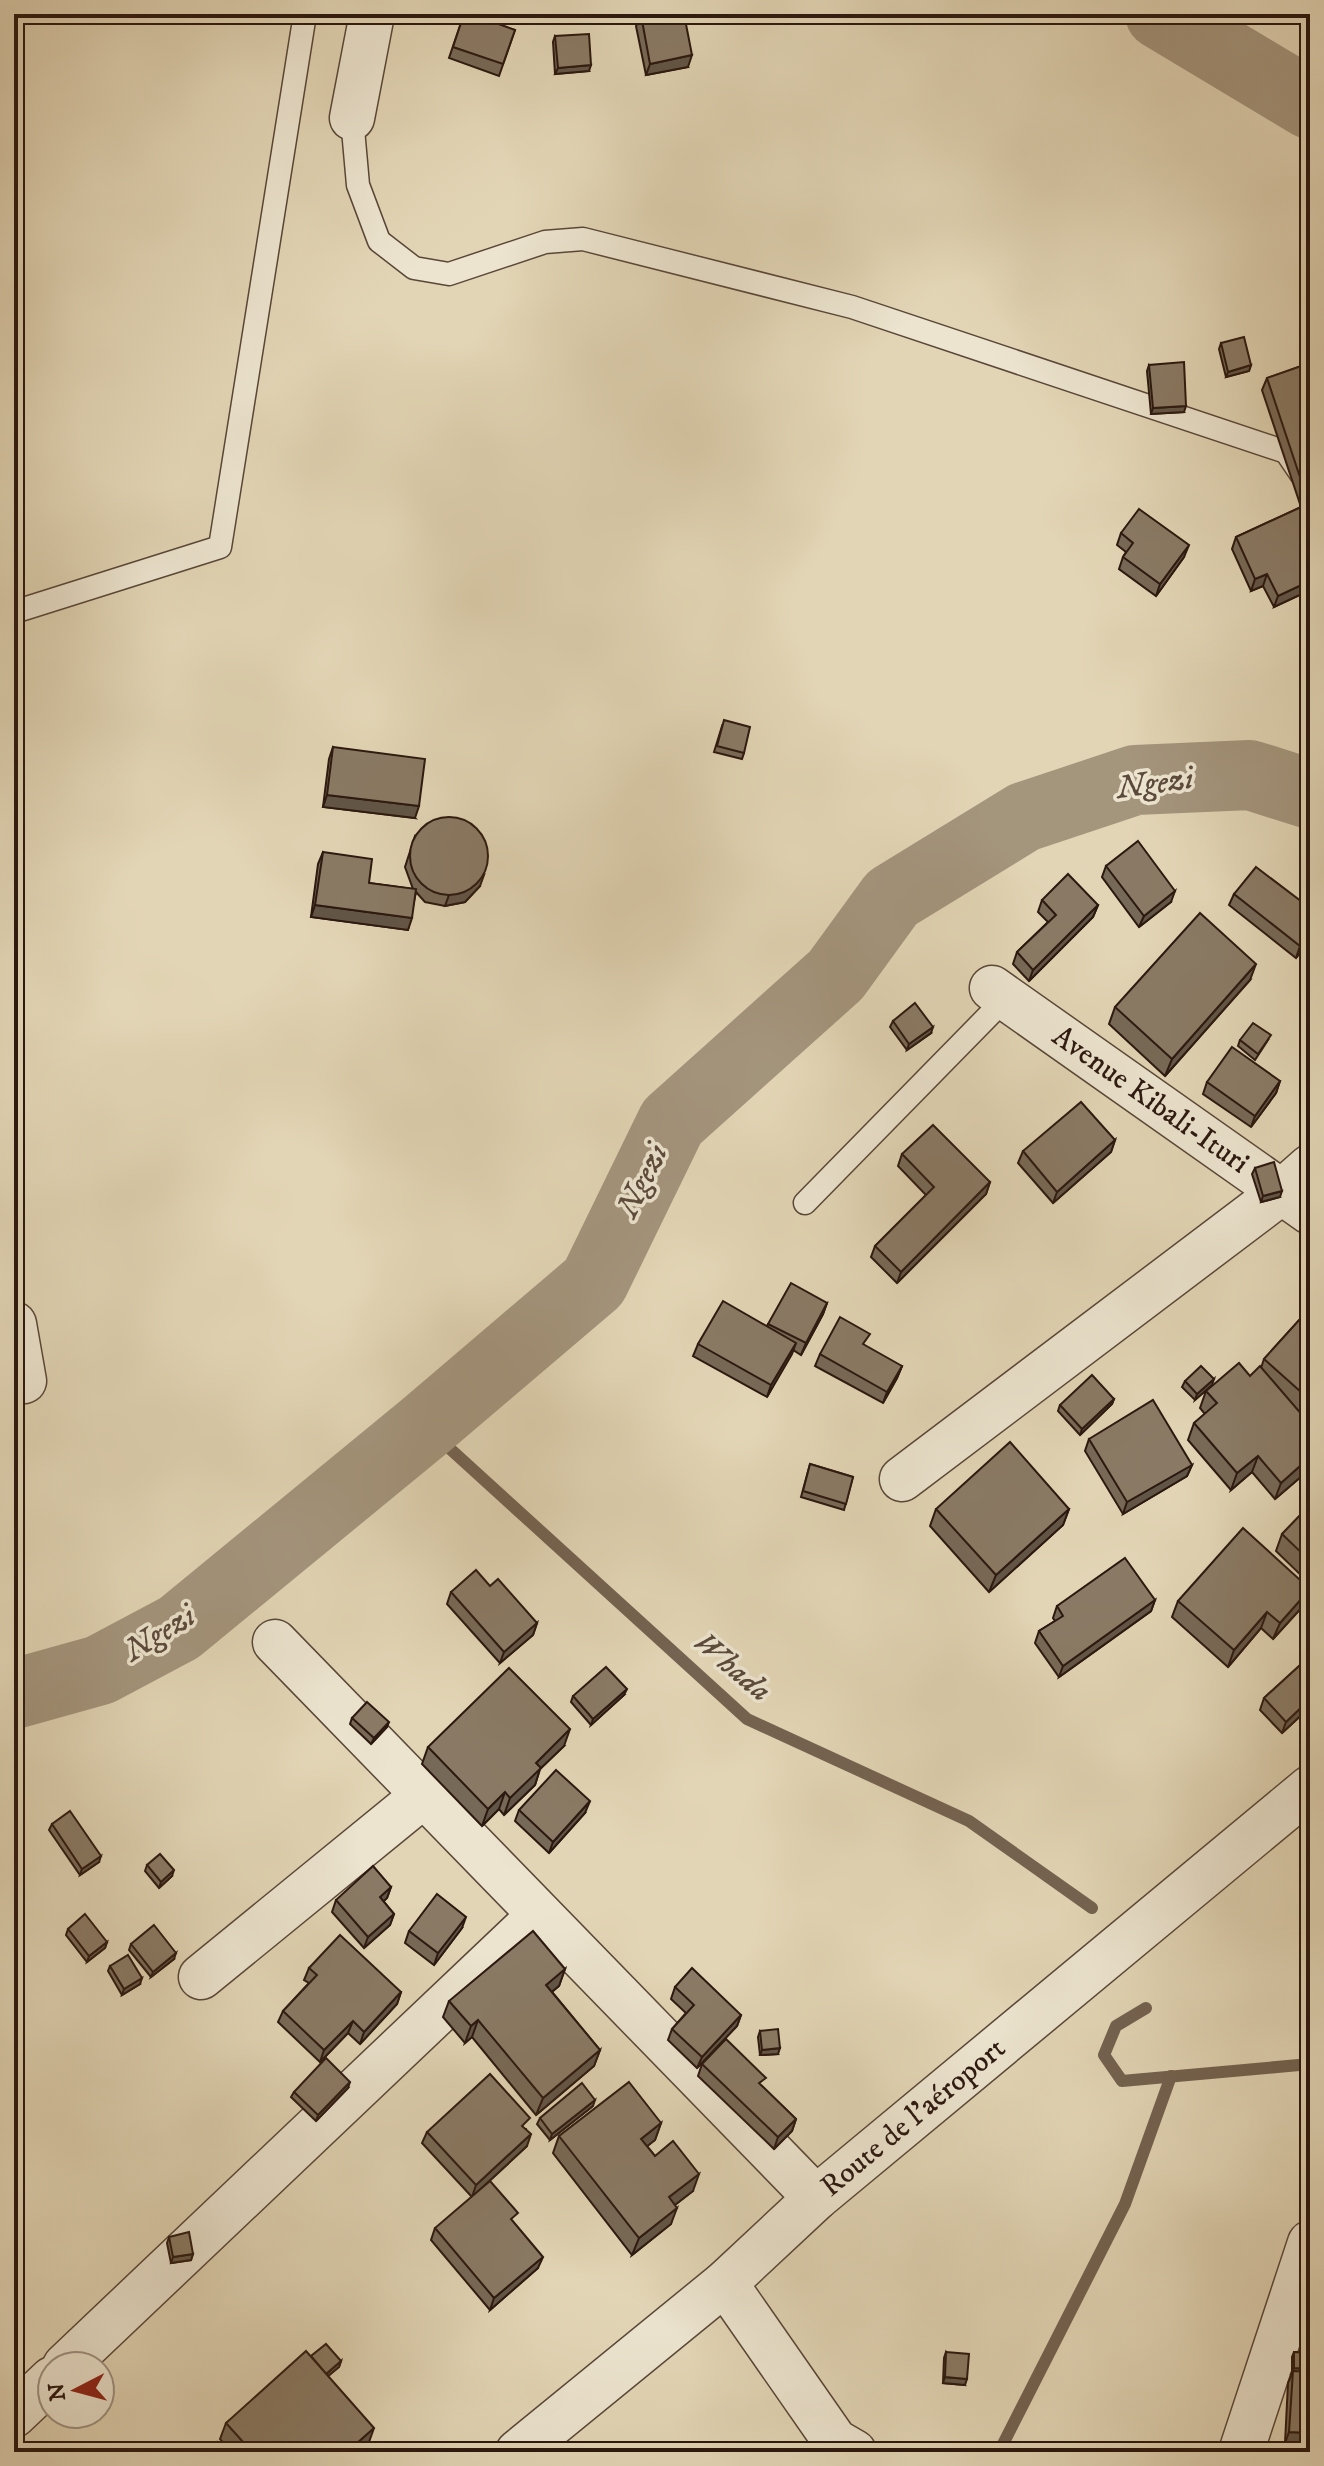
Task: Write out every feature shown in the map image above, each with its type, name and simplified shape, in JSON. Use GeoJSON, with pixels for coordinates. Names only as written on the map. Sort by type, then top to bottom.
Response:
{"type":"FeatureCollection","features":[{"type":"Feature","properties":{"kind":"street"},"geometry":{"type":"LineString","coordinates":[[352,118],[372,14]]}},
{"type":"Feature","properties":{"kind":"street","name":"Avenue Kibali-Ituri"},"geometry":{"type":"LineString","coordinates":[[999,993],[1301,1190]]}},
{"type":"Feature","properties":{"kind":"street"},"geometry":{"type":"LineString","coordinates":[[902,1479],[1301,1190]]}},
{"type":"Feature","properties":{"kind":"street"},"geometry":{"type":"LineString","coordinates":[[14,1324],[24,1381]]}},
{"type":"Feature","properties":{"kind":"street"},"geometry":{"type":"LineString","coordinates":[[275,1642],[816,2198]]}},
{"type":"Feature","properties":{"kind":"street","name":"Route de l'aéroport"},"geometry":{"type":"LineString","coordinates":[[518,2452],[725,2283],[816,2198],[1310,1788]]}},
{"type":"Feature","properties":{"kind":"street"},"geometry":{"type":"LineString","coordinates":[[201,1977],[424,1795]]}},
{"type":"Feature","properties":{"kind":"street"},"geometry":{"type":"LineString","coordinates":[[82,2350],[540,1915]]}},
{"type":"Feature","properties":{"kind":"street"},"geometry":{"type":"LineString","coordinates":[[1241,2452],[1310,2243]]}},
{"type":"Feature","properties":{"kind":"street"},"geometry":{"type":"LineString","coordinates":[[725,2283],[835,2441],[854,2452]]}},
{"type":"Feature","properties":{"kind":"street"},"geometry":{"type":"LineString","coordinates":[[14,2415],[36,2394]]}},
{"type":"Feature","properties":{"kind":"lane"},"geometry":{"type":"LineString","coordinates":[[14,612],[220,547],[305,14]]}},
{"type":"Feature","properties":{"kind":"lane"},"geometry":{"type":"LineString","coordinates":[[352,118],[358,185],[379,241],[414,268],[449,274],[545,242],[583,239],[852,307],[1286,452],[1301,474],[1310,473]]}},
{"type":"Feature","properties":{"kind":"lane"},"geometry":{"type":"LineString","coordinates":[[805,1203],[999,993]]}},
{"type":"Feature","properties":{"kind":"building"},"geometry":{"type":"Polygon","coordinates":[[[464,14],[515,30],[503,64],[453,47],[464,14]]]}},
{"type":"Feature","properties":{"kind":"building"},"geometry":{"type":"Polygon","coordinates":[[[684,14],[692,55],[650,64],[641,15],[684,14]]]}},
{"type":"Feature","properties":{"kind":"building"},"geometry":{"type":"Polygon","coordinates":[[[589,34],[591,65],[558,68],[555,36],[589,34]]]}},
{"type":"Feature","properties":{"kind":"building"},"geometry":{"type":"Polygon","coordinates":[[[1244,337],[1251,365],[1228,372],[1221,343],[1244,337]]]}},
{"type":"Feature","properties":{"kind":"building"},"geometry":{"type":"Polygon","coordinates":[[[1184,362],[1186,406],[1153,408],[1149,365],[1184,362]]]}},
{"type":"Feature","properties":{"kind":"building"},"geometry":{"type":"Polygon","coordinates":[[[1310,363],[1310,494],[1306,495],[1267,378],[1310,363]]]}},
{"type":"Feature","properties":{"kind":"building"},"geometry":{"type":"Polygon","coordinates":[[[1310,503],[1310,567],[1305,569],[1310,581],[1278,596],[1267,574],[1255,579],[1236,537],[1310,503]]]}},
{"type":"Feature","properties":{"kind":"building"},"geometry":{"type":"Polygon","coordinates":[[[1139,509],[1189,545],[1160,584],[1123,557],[1133,543],[1121,533],[1139,509]]]}},
{"type":"Feature","properties":{"kind":"building"},"geometry":{"type":"Polygon","coordinates":[[[724,720],[750,727],[744,753],[717,746],[724,720]]]}},
{"type":"Feature","properties":{"kind":"building"},"geometry":{"type":"Polygon","coordinates":[[[333,747],[425,759],[419,806],[327,795],[333,747]]]}},
{"type":"Feature","properties":{"kind":"building"},"geometry":{"type":"Polygon","coordinates":[[[14,754],[19,754],[15,801],[14,800],[14,754]]]}},
{"type":"Feature","properties":{"kind":"building"},"geometry":{"type":"Polygon","coordinates":[[[449,817],[464,820],[481,834],[488,856],[485,871],[471,888],[449,895],[434,892],[417,878],[410,856],[413,841],[427,824],[449,817]]]}},
{"type":"Feature","properties":{"kind":"building"},"geometry":{"type":"Polygon","coordinates":[[[1138,841],[1175,891],[1144,916],[1106,866],[1138,841]]]}},
{"type":"Feature","properties":{"kind":"building"},"geometry":{"type":"Polygon","coordinates":[[[323,852],[372,859],[369,883],[416,889],[412,918],[315,905],[323,852]]]}},
{"type":"Feature","properties":{"kind":"building"},"geometry":{"type":"Polygon","coordinates":[[[1256,867],[1310,908],[1310,934],[1300,946],[1234,894],[1256,867]]]}},
{"type":"Feature","properties":{"kind":"building"},"geometry":{"type":"Polygon","coordinates":[[[1068,874],[1098,905],[1033,970],[1017,952],[1056,915],[1042,900],[1068,874]]]}},
{"type":"Feature","properties":{"kind":"building"},"geometry":{"type":"Polygon","coordinates":[[[1200,913],[1256,964],[1172,1059],[1115,1007],[1200,913]]]}},
{"type":"Feature","properties":{"kind":"building"},"geometry":{"type":"Polygon","coordinates":[[[915,1003],[933,1027],[909,1044],[893,1021],[915,1003]]]}},
{"type":"Feature","properties":{"kind":"building"},"geometry":{"type":"Polygon","coordinates":[[[1253,1023],[1271,1035],[1258,1054],[1240,1040],[1253,1023]]]}},
{"type":"Feature","properties":{"kind":"building"},"geometry":{"type":"Polygon","coordinates":[[[1232,1047],[1280,1081],[1255,1116],[1207,1082],[1232,1047]]]}},
{"type":"Feature","properties":{"kind":"building"},"geometry":{"type":"Polygon","coordinates":[[[1081,1102],[1115,1140],[1057,1192],[1023,1151],[1081,1102]]]}},
{"type":"Feature","properties":{"kind":"building"},"geometry":{"type":"Polygon","coordinates":[[[933,1125],[990,1182],[901,1272],[875,1246],[934,1187],[902,1154],[933,1125]]]}},
{"type":"Feature","properties":{"kind":"building"},"geometry":{"type":"Polygon","coordinates":[[[1274,1162],[1282,1191],[1263,1196],[1255,1168],[1274,1162]]]}},
{"type":"Feature","properties":{"kind":"building"},"geometry":{"type":"Polygon","coordinates":[[[791,1283],[827,1303],[806,1343],[768,1324],[791,1283]]]}},
{"type":"Feature","properties":{"kind":"building"},"geometry":{"type":"Polygon","coordinates":[[[723,1301],[796,1343],[771,1385],[698,1344],[723,1301]]]}},
{"type":"Feature","properties":{"kind":"building"},"geometry":{"type":"Polygon","coordinates":[[[1310,1308],[1310,1400],[1264,1359],[1310,1308]]]}},
{"type":"Feature","properties":{"kind":"building"},"geometry":{"type":"Polygon","coordinates":[[[840,1317],[870,1334],[863,1344],[902,1366],[887,1392],[820,1354],[840,1317]]]}},
{"type":"Feature","properties":{"kind":"building"},"geometry":{"type":"Polygon","coordinates":[[[1239,1363],[1250,1376],[1260,1366],[1310,1424],[1310,1457],[1281,1483],[1258,1456],[1237,1473],[1194,1423],[1217,1403],[1206,1391],[1239,1363]]]}},
{"type":"Feature","properties":{"kind":"building"},"geometry":{"type":"Polygon","coordinates":[[[1201,1366],[1214,1379],[1197,1394],[1185,1381],[1201,1366]]]}},
{"type":"Feature","properties":{"kind":"building"},"geometry":{"type":"Polygon","coordinates":[[[1092,1375],[1114,1399],[1082,1429],[1060,1405],[1092,1375]]]}},
{"type":"Feature","properties":{"kind":"building"},"geometry":{"type":"Polygon","coordinates":[[[1153,1400],[1192,1465],[1127,1502],[1089,1439],[1153,1400]]]}},
{"type":"Feature","properties":{"kind":"building"},"geometry":{"type":"Polygon","coordinates":[[[1010,1442],[1069,1509],[996,1575],[936,1509],[1010,1442]]]}},
{"type":"Feature","properties":{"kind":"building"},"geometry":{"type":"Polygon","coordinates":[[[810,1464],[853,1477],[846,1504],[803,1491],[810,1464]]]}},
{"type":"Feature","properties":{"kind":"building"},"geometry":{"type":"Polygon","coordinates":[[[1310,1505],[1310,1561],[1282,1534],[1310,1505]]]}},
{"type":"Feature","properties":{"kind":"building"},"geometry":{"type":"Polygon","coordinates":[[[1243,1528],[1310,1589],[1280,1623],[1267,1612],[1234,1650],[1178,1601],[1243,1528]]]}},
{"type":"Feature","properties":{"kind":"building"},"geometry":{"type":"Polygon","coordinates":[[[1125,1558],[1155,1600],[1063,1666],[1039,1631],[1063,1616],[1057,1606],[1125,1558]]]}},
{"type":"Feature","properties":{"kind":"building"},"geometry":{"type":"Polygon","coordinates":[[[476,1570],[490,1586],[498,1579],[537,1623],[504,1652],[451,1592],[476,1570]]]}},
{"type":"Feature","properties":{"kind":"building"},"geometry":{"type":"Polygon","coordinates":[[[1310,1656],[1310,1699],[1286,1722],[1264,1698],[1310,1656]]]}},
{"type":"Feature","properties":{"kind":"building"},"geometry":{"type":"Polygon","coordinates":[[[606,1667],[627,1689],[593,1719],[573,1696],[606,1667]]]}},
{"type":"Feature","properties":{"kind":"building"},"geometry":{"type":"Polygon","coordinates":[[[509,1668],[570,1729],[536,1763],[541,1768],[510,1798],[505,1792],[488,1809],[428,1747],[509,1668]]]}},
{"type":"Feature","properties":{"kind":"building"},"geometry":{"type":"Polygon","coordinates":[[[367,1702],[389,1722],[374,1738],[352,1718],[367,1702]]]}},
{"type":"Feature","properties":{"kind":"building"},"geometry":{"type":"Polygon","coordinates":[[[556,1770],[590,1801],[553,1842],[519,1810],[556,1770]]]}},
{"type":"Feature","properties":{"kind":"building"},"geometry":{"type":"Polygon","coordinates":[[[70,1811],[101,1856],[82,1869],[52,1824],[70,1811]]]}},
{"type":"Feature","properties":{"kind":"building"},"geometry":{"type":"Polygon","coordinates":[[[160,1854],[174,1870],[161,1882],[147,1865],[160,1854]]]}},
{"type":"Feature","properties":{"kind":"building"},"geometry":{"type":"Polygon","coordinates":[[[373,1866],[391,1887],[380,1897],[394,1914],[368,1937],[336,1900],[373,1866]]]}},
{"type":"Feature","properties":{"kind":"building"},"geometry":{"type":"Polygon","coordinates":[[[437,1894],[466,1917],[438,1953],[409,1931],[437,1894]]]}},
{"type":"Feature","properties":{"kind":"building"},"geometry":{"type":"Polygon","coordinates":[[[85,1914],[107,1942],[89,1956],[68,1929],[85,1914]]]}},
{"type":"Feature","properties":{"kind":"building"},"geometry":{"type":"Polygon","coordinates":[[[154,1925],[176,1953],[153,1972],[131,1944],[154,1925]]]}},
{"type":"Feature","properties":{"kind":"building"},"geometry":{"type":"Polygon","coordinates":[[[533,1931],[565,1969],[546,1985],[600,2050],[543,2098],[478,2020],[471,2026],[449,2001],[533,1931]]]}},
{"type":"Feature","properties":{"kind":"building"},"geometry":{"type":"Polygon","coordinates":[[[340,1935],[401,1992],[364,2032],[353,2021],[324,2050],[283,2011],[317,1975],[309,1968],[340,1935]]]}},
{"type":"Feature","properties":{"kind":"building"},"geometry":{"type":"Polygon","coordinates":[[[128,1955],[142,1978],[124,1989],[110,1966],[128,1955]]]}},
{"type":"Feature","properties":{"kind":"building"},"geometry":{"type":"Polygon","coordinates":[[[692,1968],[741,2015],[702,2057],[672,2029],[694,2005],[675,1987],[692,1968]]]}},
{"type":"Feature","properties":{"kind":"building"},"geometry":{"type":"Polygon","coordinates":[[[778,2029],[780,2048],[762,2050],[760,2031],[778,2029]]]}},
{"type":"Feature","properties":{"kind":"building"},"geometry":{"type":"Polygon","coordinates":[[[726,2039],[766,2078],[759,2083],[796,2119],[778,2137],[702,2064],[726,2039]]]}},
{"type":"Feature","properties":{"kind":"building"},"geometry":{"type":"Polygon","coordinates":[[[326,2058],[350,2082],[318,2115],[294,2092],[326,2058]]]}},
{"type":"Feature","properties":{"kind":"building"},"geometry":{"type":"Polygon","coordinates":[[[490,2074],[530,2118],[522,2126],[531,2134],[476,2185],[427,2132],[490,2074]]]}},
{"type":"Feature","properties":{"kind":"building"},"geometry":{"type":"Polygon","coordinates":[[[629,2082],[661,2123],[641,2139],[655,2156],[673,2141],[699,2174],[669,2197],[677,2208],[639,2238],[559,2136],[629,2082]]]}},
{"type":"Feature","properties":{"kind":"building"},"geometry":{"type":"Polygon","coordinates":[[[582,2083],[595,2100],[552,2134],[540,2118],[582,2083]]]}},
{"type":"Feature","properties":{"kind":"building"},"geometry":{"type":"Polygon","coordinates":[[[490,2181],[518,2213],[511,2219],[543,2257],[494,2298],[435,2228],[490,2181]]]}},
{"type":"Feature","properties":{"kind":"building"},"geometry":{"type":"Polygon","coordinates":[[[189,2232],[193,2254],[173,2257],[169,2237],[189,2232]]]}},
{"type":"Feature","properties":{"kind":"building"},"geometry":{"type":"Polygon","coordinates":[[[326,2344],[341,2361],[326,2374],[311,2356],[326,2344]]]}},
{"type":"Feature","properties":{"kind":"building"},"geometry":{"type":"Polygon","coordinates":[[[306,2351],[374,2428],[347,2452],[252,2452],[226,2423],[306,2351]]]}},
{"type":"Feature","properties":{"kind":"building"},"geometry":{"type":"Polygon","coordinates":[[[946,2352],[969,2354],[967,2379],[945,2377],[946,2352]]]}},
{"type":"Feature","properties":{"kind":"building"},"geometry":{"type":"Polygon","coordinates":[[[1294,2352],[1310,2353],[1310,2369],[1294,2368],[1294,2352]]]}},
{"type":"Feature","properties":{"kind":"building"},"geometry":{"type":"Polygon","coordinates":[[[1293,2371],[1310,2372],[1310,2433],[1289,2432],[1293,2371]]]}},
{"type":"Feature","properties":{"kind":"building"},"geometry":{"type":"Polygon","coordinates":[[[217,2442],[226,2452],[206,2452],[217,2442]]]}},
{"type":"Feature","properties":{"kind":"waterway","name":"Ngezi"},"geometry":{"type":"LineString","coordinates":[[1160,14],[1310,104]]}},
{"type":"Feature","properties":{"kind":"waterway","name":"Ngezi"},"geometry":{"type":"LineString","coordinates":[[14,1694],[100,1670],[179,1628],[594,1282],[672,1122],[836,975],[892,898],[1024,817],[1135,780],[1250,775],[1310,794]]}},
{"type":"Feature","properties":{"kind":"waterway","name":"Whada"},"geometry":{"type":"LineString","coordinates":[[425,1426],[747,1719],[969,1821],[1092,1908]]}},
{"type":"Feature","properties":{"kind":"waterway","name":"Whada"},"geometry":{"type":"LineString","coordinates":[[1146,2008],[1116,2026],[1104,2055],[1122,2081],[1310,2064]]}},
{"type":"Feature","properties":{"kind":"waterway"},"geometry":{"type":"LineString","coordinates":[[999,2452],[1125,2204],[1171,2076]]}}]}
